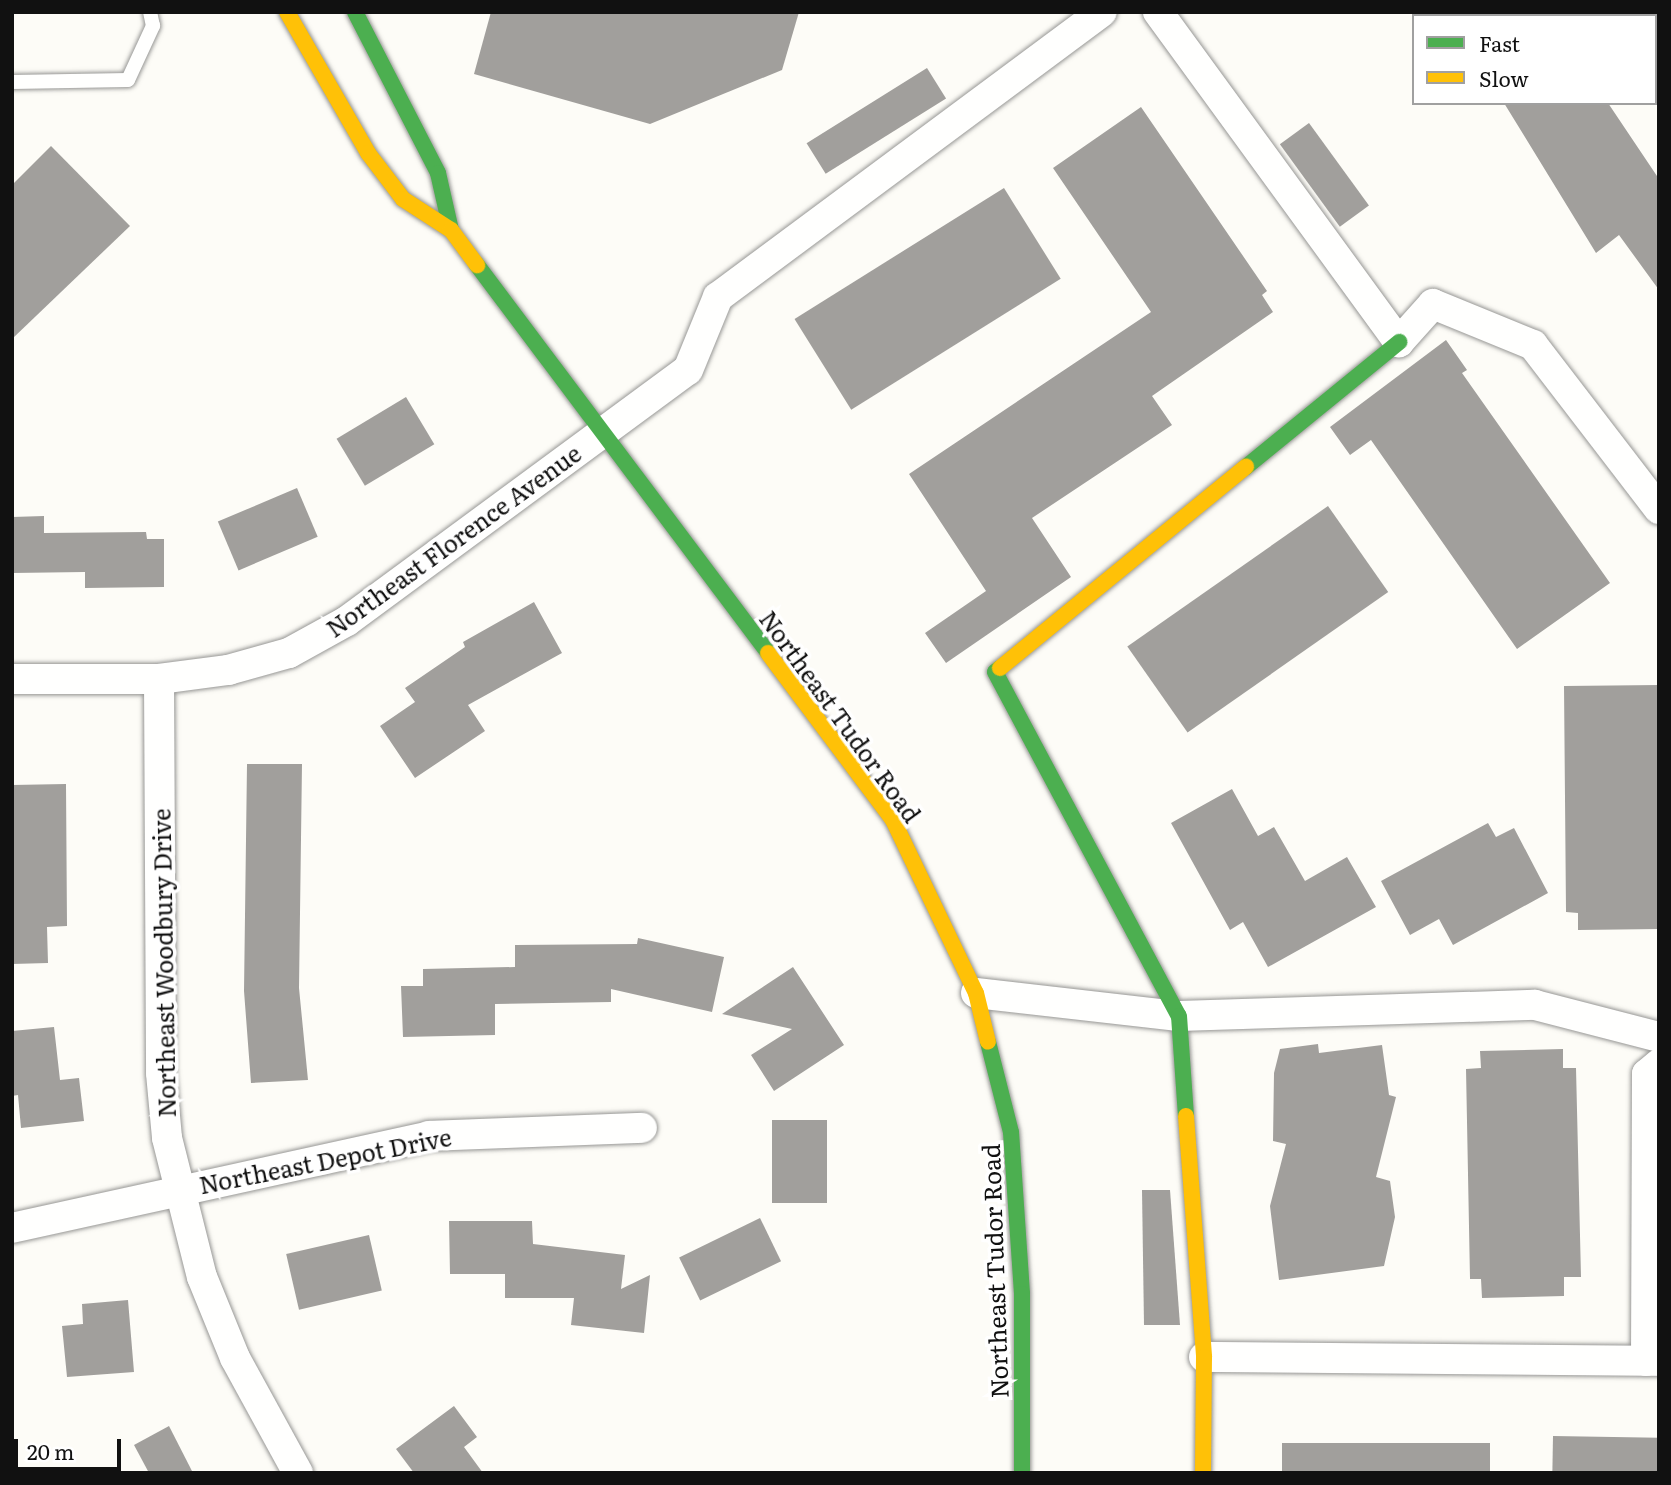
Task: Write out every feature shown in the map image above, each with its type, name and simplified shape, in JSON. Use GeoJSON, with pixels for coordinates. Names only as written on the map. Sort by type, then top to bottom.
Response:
{"type":"FeatureCollection","features":[{"type":"Feature","properties":{"kind":"street","name":"Northeast Tudor Road"},"geometry":{"type":"LineString","coordinates":[[287,12],[368,153],[403,199],[451,230],[893,820],[976,993],[1011,1132],[1022,1294],[1022,1473]]}},
{"type":"Feature","properties":{"kind":"street","name":"Northeast Tudor Road"},"geometry":{"type":"LineString","coordinates":[[355,12],[438,173],[451,230]]}},
{"type":"Feature","properties":{"kind":"street","name":"Northeast Florence Avenue"},"geometry":{"type":"LineString","coordinates":[[12,679],[159,679],[229,670],[289,653],[324,634],[688,370],[718,297],[1102,12]]}},
{"type":"Feature","properties":{"kind":"street"},"geometry":{"type":"LineString","coordinates":[[1158,12],[1399,342]]}},
{"type":"Feature","properties":{"kind":"street"},"geometry":{"type":"LineString","coordinates":[[1203,1473],[1204,1357],[1179,1016],[995,672],[1399,342],[1433,304],[1533,345],[1659,509]]}},
{"type":"Feature","properties":{"kind":"street","name":"Northeast Woodbury Drive"},"geometry":{"type":"LineString","coordinates":[[159,679],[161,1073],[179,1190],[202,1277],[235,1358],[298,1473]]}},
{"type":"Feature","properties":{"kind":"street"},"geometry":{"type":"LineString","coordinates":[[976,993],[1179,1016],[1535,1005],[1659,1037]]}},
{"type":"Feature","properties":{"kind":"street"},"geometry":{"type":"LineString","coordinates":[[1204,1357],[1653,1361],[1647,1074],[1659,1064]]}},
{"type":"Feature","properties":{"kind":"street","name":"Northeast Depot Drive"},"geometry":{"type":"LineString","coordinates":[[12,1228],[429,1136],[642,1128]]}},
{"type":"Feature","properties":{"kind":"lane"},"geometry":{"type":"LineString","coordinates":[[12,82],[128,80],[153,26],[150,12]]}},
{"type":"Feature","properties":{"kind":"building"},"geometry":{"type":"Polygon","coordinates":[[[491,12],[799,12],[782,70],[650,124],[474,74],[491,12]]]}},
{"type":"Feature","properties":{"kind":"building"},"geometry":{"type":"Polygon","coordinates":[[[927,68],[946,99],[826,174],[807,143],[927,68]]]}},
{"type":"Feature","properties":{"kind":"building"},"geometry":{"type":"Polygon","coordinates":[[[1505,105],[1609,105],[1659,179],[1659,290],[1619,235],[1596,253],[1505,105]]]}},
{"type":"Feature","properties":{"kind":"building"},"geometry":{"type":"Polygon","coordinates":[[[1141,107],[1267,291],[1262,295],[1273,312],[1152,396],[1172,425],[1032,518],[1071,577],[946,663],[925,633],[986,591],[909,474],[1151,312],[1053,168],[1141,107]]]}},
{"type":"Feature","properties":{"kind":"building"},"geometry":{"type":"Polygon","coordinates":[[[1309,123],[1369,206],[1340,227],[1280,144],[1309,123]]]}},
{"type":"Feature","properties":{"kind":"building"},"geometry":{"type":"Polygon","coordinates":[[[51,146],[130,226],[12,339],[12,185],[51,146]]]}},
{"type":"Feature","properties":{"kind":"building"},"geometry":{"type":"Polygon","coordinates":[[[1004,188],[1061,279],[851,410],[795,319],[1004,188]]]}},
{"type":"Feature","properties":{"kind":"building"},"geometry":{"type":"Polygon","coordinates":[[[1446,340],[1467,370],[1462,373],[1610,583],[1517,649],[1371,440],[1350,455],[1330,427],[1446,340]]]}},
{"type":"Feature","properties":{"kind":"building"},"geometry":{"type":"Polygon","coordinates":[[[406,397],[434,444],[365,486],[337,439],[406,397]]]}},
{"type":"Feature","properties":{"kind":"building"},"geometry":{"type":"Polygon","coordinates":[[[297,488],[318,537],[239,570],[218,522],[297,488]]]}},
{"type":"Feature","properties":{"kind":"building"},"geometry":{"type":"Polygon","coordinates":[[[1328,506],[1388,592],[1188,733],[1127,647],[1328,506]]]}},
{"type":"Feature","properties":{"kind":"building"},"geometry":{"type":"Polygon","coordinates":[[[44,516],[44,533],[146,532],[147,539],[164,539],[164,587],[85,588],[85,572],[12,573],[12,517],[44,516]]]}},
{"type":"Feature","properties":{"kind":"building"},"geometry":{"type":"Polygon","coordinates":[[[534,602],[562,653],[468,705],[485,731],[415,778],[380,726],[415,702],[405,688],[465,647],[463,642],[534,602]]]}},
{"type":"Feature","properties":{"kind":"building"},"geometry":{"type":"Polygon","coordinates":[[[1659,685],[1659,929],[1578,930],[1578,913],[1566,912],[1564,686],[1659,685]]]}},
{"type":"Feature","properties":{"kind":"building"},"geometry":{"type":"Polygon","coordinates":[[[247,764],[302,764],[299,988],[308,1080],[251,1083],[244,991],[247,764]]]}},
{"type":"Feature","properties":{"kind":"building"},"geometry":{"type":"Polygon","coordinates":[[[66,784],[67,926],[47,927],[48,963],[12,964],[12,785],[66,784]]]}},
{"type":"Feature","properties":{"kind":"building"},"geometry":{"type":"Polygon","coordinates":[[[1232,789],[1258,836],[1274,827],[1305,881],[1347,857],[1376,907],[1268,967],[1243,922],[1230,930],[1171,823],[1232,789]]]}},
{"type":"Feature","properties":{"kind":"building"},"geometry":{"type":"Polygon","coordinates":[[[1488,823],[1496,837],[1514,828],[1548,893],[1453,945],[1439,919],[1410,935],[1381,881],[1488,823]]]}},
{"type":"Feature","properties":{"kind":"building"},"geometry":{"type":"Polygon","coordinates":[[[638,938],[724,957],[712,1012],[611,989],[611,1002],[495,1004],[495,1035],[403,1037],[401,986],[423,986],[423,969],[515,967],[515,945],[637,944],[638,938]]]}},
{"type":"Feature","properties":{"kind":"building"},"geometry":{"type":"Polygon","coordinates":[[[793,967],[844,1045],[774,1091],[751,1055],[792,1029],[722,1014],[793,967]]]}},
{"type":"Feature","properties":{"kind":"building"},"geometry":{"type":"Polygon","coordinates":[[[54,1027],[60,1080],[79,1078],[84,1121],[21,1128],[18,1095],[12,1096],[12,1031],[54,1027]]]}},
{"type":"Feature","properties":{"kind":"building"},"geometry":{"type":"Polygon","coordinates":[[[1318,1044],[1319,1053],[1382,1045],[1389,1095],[1396,1097],[1376,1177],[1390,1181],[1395,1217],[1384,1266],[1279,1280],[1270,1206],[1286,1144],[1273,1141],[1274,1073],[1280,1049],[1318,1044]]]}},
{"type":"Feature","properties":{"kind":"building"},"geometry":{"type":"Polygon","coordinates":[[[1563,1049],[1563,1068],[1576,1068],[1581,1277],[1564,1277],[1564,1296],[1482,1298],[1481,1279],[1470,1279],[1466,1069],[1481,1068],[1480,1051],[1563,1049]]]}},
{"type":"Feature","properties":{"kind":"building"},"geometry":{"type":"Polygon","coordinates":[[[772,1120],[827,1120],[827,1203],[772,1203],[772,1120]]]}},
{"type":"Feature","properties":{"kind":"building"},"geometry":{"type":"Polygon","coordinates":[[[1142,1190],[1170,1190],[1180,1325],[1144,1325],[1142,1190]]]}},
{"type":"Feature","properties":{"kind":"building"},"geometry":{"type":"Polygon","coordinates":[[[760,1218],[781,1261],[700,1301],[679,1257],[760,1218]]]}},
{"type":"Feature","properties":{"kind":"building"},"geometry":{"type":"Polygon","coordinates":[[[449,1221],[532,1221],[533,1244],[625,1255],[621,1289],[650,1275],[644,1333],[571,1325],[574,1298],[505,1298],[505,1274],[450,1274],[449,1221]]]}},
{"type":"Feature","properties":{"kind":"building"},"geometry":{"type":"Polygon","coordinates":[[[369,1235],[382,1291],[299,1310],[286,1254],[369,1235]]]}},
{"type":"Feature","properties":{"kind":"building"},"geometry":{"type":"Polygon","coordinates":[[[128,1300],[134,1372],[67,1377],[62,1326],[83,1324],[82,1304],[128,1300]]]}},
{"type":"Feature","properties":{"kind":"building"},"geometry":{"type":"Polygon","coordinates":[[[454,1406],[477,1437],[464,1447],[483,1473],[414,1473],[396,1449],[454,1406]]]}},
{"type":"Feature","properties":{"kind":"building"},"geometry":{"type":"Polygon","coordinates":[[[169,1426],[193,1473],[149,1473],[134,1445],[169,1426]]]}},
{"type":"Feature","properties":{"kind":"building"},"geometry":{"type":"Polygon","coordinates":[[[1553,1436],[1659,1438],[1658,1473],[1552,1473],[1553,1436]]]}},
{"type":"Feature","properties":{"kind":"building"},"geometry":{"type":"Polygon","coordinates":[[[1282,1443],[1490,1443],[1490,1473],[1282,1473],[1282,1443]]]}},
{"type":"Feature","properties":{"kind":"traffic: fast"},"geometry":{"type":"LineString","coordinates":[[355,12],[438,173],[451,230]]}},
{"type":"Feature","properties":{"kind":"traffic: fast"},"geometry":{"type":"LineString","coordinates":[[477,265],[768,653]]}},
{"type":"Feature","properties":{"kind":"traffic: fast"},"geometry":{"type":"LineString","coordinates":[[1246,467],[1399,342]]}},
{"type":"Feature","properties":{"kind":"traffic: fast"},"geometry":{"type":"LineString","coordinates":[[1000,668],[995,672],[1179,1016],[1186,1116]]}},
{"type":"Feature","properties":{"kind":"traffic: fast"},"geometry":{"type":"LineString","coordinates":[[988,1042],[1011,1132],[1022,1294],[1022,1473]]}},
{"type":"Feature","properties":{"kind":"traffic: slow"},"geometry":{"type":"LineString","coordinates":[[287,12],[368,153],[403,199],[451,230],[477,265]]}},
{"type":"Feature","properties":{"kind":"traffic: slow"},"geometry":{"type":"LineString","coordinates":[[1000,668],[1246,467]]}},
{"type":"Feature","properties":{"kind":"traffic: slow"},"geometry":{"type":"LineString","coordinates":[[768,653],[893,820],[976,993],[988,1042]]}},
{"type":"Feature","properties":{"kind":"traffic: slow"},"geometry":{"type":"LineString","coordinates":[[1186,1116],[1204,1357],[1203,1473]]}}]}
